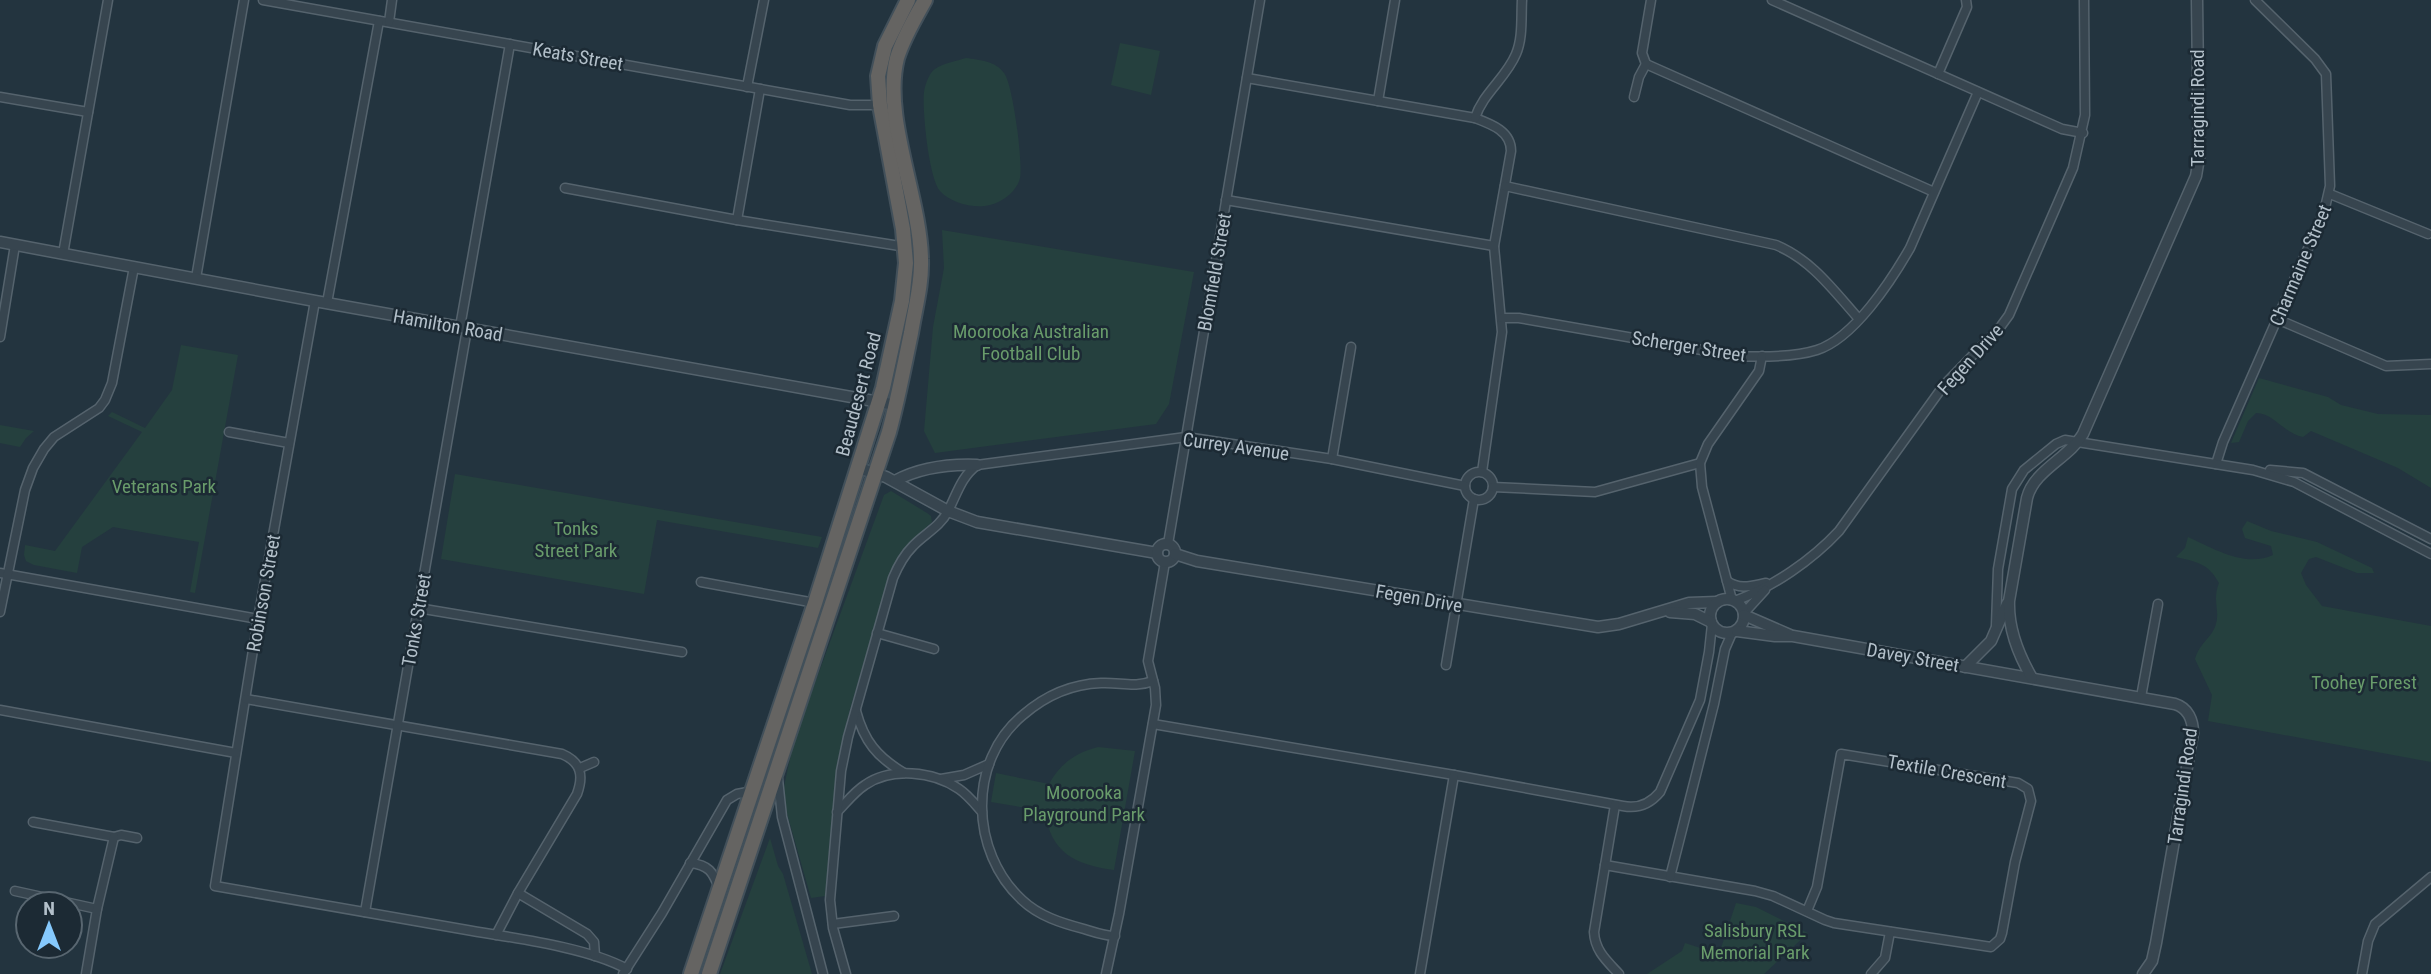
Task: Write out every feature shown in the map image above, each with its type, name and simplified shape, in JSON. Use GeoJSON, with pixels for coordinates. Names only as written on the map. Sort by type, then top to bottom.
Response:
{"type":"FeatureCollection","features":[{"type":"Feature","properties":{"kind":"highway","name":"Beaudesert Road"},"geometry":{"type":"LineString","coordinates":[[691,974],[880,402],[902,301],[906,247],[880,62],[908,0]]}},
{"type":"Feature","properties":{"kind":"highway","name":"Beaudesert Road"},"geometry":{"type":"LineString","coordinates":[[709,974],[896,405],[917,300],[921,260],[917,226],[887,105],[897,59],[906,34],[925,0]]}},
{"type":"Feature","properties":{"kind":"street"},"geometry":{"type":"LineString","coordinates":[[63,254],[108,0]]}},
{"type":"Feature","properties":{"kind":"street"},"geometry":{"type":"LineString","coordinates":[[196,278],[244,0]]}},
{"type":"Feature","properties":{"kind":"street","name":"Keats Street"},"geometry":{"type":"LineString","coordinates":[[262,0],[747,87],[862,106],[887,105]]}},
{"type":"Feature","properties":{"kind":"street"},"geometry":{"type":"LineString","coordinates":[[388,22],[393,0]]}},
{"type":"Feature","properties":{"kind":"street"},"geometry":{"type":"LineString","coordinates":[[747,87],[764,0]]}},
{"type":"Feature","properties":{"kind":"street","name":"Blomfield Street"},"geometry":{"type":"LineString","coordinates":[[1168,544],[1260,0]]}},
{"type":"Feature","properties":{"kind":"street"},"geometry":{"type":"LineString","coordinates":[[1378,101],[1395,0]]}},
{"type":"Feature","properties":{"kind":"street"},"geometry":{"type":"LineString","coordinates":[[1475,118],[1483,99],[1518,51],[1522,0]]}},
{"type":"Feature","properties":{"kind":"street"},"geometry":{"type":"LineString","coordinates":[[1651,0],[1642,53],[1646,64],[1934,192]]}},
{"type":"Feature","properties":{"kind":"street"},"geometry":{"type":"LineString","coordinates":[[1772,0],[2062,129],[2083,133]]}},
{"type":"Feature","properties":{"kind":"street"},"geometry":{"type":"LineString","coordinates":[[1938,74],[1967,7],[1966,0]]}},
{"type":"Feature","properties":{"kind":"street","name":"Fegen Drive"},"geometry":{"type":"LineString","coordinates":[[1744,614],[1773,583],[1821,548],[1839,531],[1944,385],[2009,315],[2073,168],[2083,133],[2084,0]]}},
{"type":"Feature","properties":{"kind":"street","name":"Tarragindi Road"},"geometry":{"type":"LineString","coordinates":[[2143,974],[2152,961],[2157,943],[2193,728],[2190,717],[2181,705],[2032,678],[2010,625],[2009,601],[2028,491],[2037,479],[2078,443],[2196,176],[2199,158],[2197,0]]}},
{"type":"Feature","properties":{"kind":"street","name":"Charmaine Street"},"geometry":{"type":"LineString","coordinates":[[2216,464],[2330,194],[2326,74],[2315,59],[2255,0]]}},
{"type":"Feature","properties":{"kind":"street"},"geometry":{"type":"LineString","coordinates":[[327,303],[379,20]]}},
{"type":"Feature","properties":{"kind":"street","name":"Tonks Street"},"geometry":{"type":"LineString","coordinates":[[365,912],[418,608],[510,44]]}},
{"type":"Feature","properties":{"kind":"street"},"geometry":{"type":"LineString","coordinates":[[1634,97],[1639,77],[1646,64]]}},
{"type":"Feature","properties":{"kind":"street"},"geometry":{"type":"LineString","coordinates":[[1247,78],[1475,118],[1502,131],[1511,143],[1494,246],[1502,318],[1501,346],[1482,472]]}},
{"type":"Feature","properties":{"kind":"street"},"geometry":{"type":"LineString","coordinates":[[737,220],[760,89]]}},
{"type":"Feature","properties":{"kind":"street","name":"Scherger Street"},"geometry":{"type":"LineString","coordinates":[[1502,318],[1519,318],[1736,356],[1816,350],[1834,341],[1859,319],[1898,269],[1979,92]]}},
{"type":"Feature","properties":{"kind":"street"},"geometry":{"type":"LineString","coordinates":[[0,97],[88,112]]}},
{"type":"Feature","properties":{"kind":"street"},"geometry":{"type":"LineString","coordinates":[[1506,186],[1776,244],[1793,251],[1815,270],[1859,319]]}},
{"type":"Feature","properties":{"kind":"street"},"geometry":{"type":"LineString","coordinates":[[565,188],[737,220],[906,247]]}},
{"type":"Feature","properties":{"kind":"street"},"geometry":{"type":"LineString","coordinates":[[2330,194],[2428,234]]}},
{"type":"Feature","properties":{"kind":"street"},"geometry":{"type":"LineString","coordinates":[[1226,200],[1494,246]]}},
{"type":"Feature","properties":{"kind":"street","name":"Hamilton Road"},"geometry":{"type":"LineString","coordinates":[[0,242],[896,405]]}},
{"type":"Feature","properties":{"kind":"street"},"geometry":{"type":"LineString","coordinates":[[0,337],[15,245]]}},
{"type":"Feature","properties":{"kind":"street"},"geometry":{"type":"LineString","coordinates":[[0,611],[5,574],[25,490],[33,468],[54,437],[99,408],[112,383],[134,267]]}},
{"type":"Feature","properties":{"kind":"street","name":"Robinson Street"},"geometry":{"type":"LineString","coordinates":[[315,301],[258,619],[215,886],[365,912]]}},
{"type":"Feature","properties":{"kind":"street"},"geometry":{"type":"LineString","coordinates":[[2277,319],[2386,366],[2431,364]]}},
{"type":"Feature","properties":{"kind":"street"},"geometry":{"type":"LineString","coordinates":[[1332,459],[1351,347]]}},
{"type":"Feature","properties":{"kind":"street"},"geometry":{"type":"LineString","coordinates":[[1670,877],[1714,704],[1724,649],[1742,624],[1744,614],[1740,605],[1733,600],[1727,581],[1702,487],[1700,463],[1708,444],[1759,371],[1762,356]]}},
{"type":"Feature","properties":{"kind":"street"},"geometry":{"type":"LineString","coordinates":[[229,432],[289,443]]}},
{"type":"Feature","properties":{"kind":"street","name":"Currey Avenue"},"geometry":{"type":"LineString","coordinates":[[977,465],[1186,437],[1332,459],[1465,486]]}},
{"type":"Feature","properties":{"kind":"street"},"geometry":{"type":"LineString","coordinates":[[2015,640],[1994,635],[1998,569],[2012,489],[2024,470],[2065,440],[2253,470],[2294,482],[2431,554]]}},
{"type":"Feature","properties":{"kind":"street"},"geometry":{"type":"LineString","coordinates":[[1493,487],[1595,492],[1700,463]]}},
{"type":"Feature","properties":{"kind":"street"},"geometry":{"type":"LineString","coordinates":[[895,481],[911,472],[964,464],[977,465]]}},
{"type":"Feature","properties":{"kind":"street"},"geometry":{"type":"LineString","coordinates":[[846,974],[833,923],[830,894],[842,761],[877,633],[901,559],[948,512],[962,482],[977,465]]}},
{"type":"Feature","properties":{"kind":"street"},"geometry":{"type":"LineString","coordinates":[[859,468],[895,481],[948,512],[994,527],[1157,552]]}},
{"type":"Feature","properties":{"kind":"street"},"geometry":{"type":"LineString","coordinates":[[2253,470],[2303,473],[2431,539]]}},
{"type":"Feature","properties":{"kind":"street"},"geometry":{"type":"LineString","coordinates":[[1482,472],[1491,478],[1493,487],[1488,497],[1474,499],[1465,486],[1466,480],[1472,474],[1482,472]]}},
{"type":"Feature","properties":{"kind":"street"},"geometry":{"type":"LineString","coordinates":[[1446,665],[1474,499]]}},
{"type":"Feature","properties":{"kind":"street"},"geometry":{"type":"LineString","coordinates":[[1168,544],[1174,548],[1175,554],[1171,560],[1165,562],[1159,558],[1157,552],[1160,546],[1168,544]]}},
{"type":"Feature","properties":{"kind":"street","name":"Fegen Drive"},"geometry":{"type":"LineString","coordinates":[[1175,554],[1197,561],[1598,627],[1619,624],[1692,603],[1717,602]]}},
{"type":"Feature","properties":{"kind":"street"},"geometry":{"type":"LineString","coordinates":[[1106,974],[1153,724],[1156,696],[1148,661],[1165,562]]}},
{"type":"Feature","properties":{"kind":"street"},"geometry":{"type":"LineString","coordinates":[[5,574],[258,619]]}},
{"type":"Feature","properties":{"kind":"street"},"geometry":{"type":"LineString","coordinates":[[1727,581],[1744,587],[1773,583]]}},
{"type":"Feature","properties":{"kind":"street"},"geometry":{"type":"LineString","coordinates":[[701,582],[815,603]]}},
{"type":"Feature","properties":{"kind":"street","name":"Fegen Drive"},"geometry":{"type":"LineString","coordinates":[[1733,600],[1773,583]]}},
{"type":"Feature","properties":{"kind":"street"},"geometry":{"type":"LineString","coordinates":[[1153,724],[1637,807],[1649,802],[1660,792],[1700,700],[1709,652],[1710,612],[1717,602],[1733,600]]}},
{"type":"Feature","properties":{"kind":"street","name":"Tarragindi Road"},"geometry":{"type":"LineString","coordinates":[[1965,667],[1978,656],[1994,635],[2009,601]]}},
{"type":"Feature","properties":{"kind":"street"},"geometry":{"type":"LineString","coordinates":[[2141,698],[2158,604]]}},
{"type":"Feature","properties":{"kind":"street"},"geometry":{"type":"LineString","coordinates":[[418,608],[682,652]]}},
{"type":"Feature","properties":{"kind":"street","name":"Fegen Drive"},"geometry":{"type":"LineString","coordinates":[[1662,612],[1695,614],[1711,623]]}},
{"type":"Feature","properties":{"kind":"street","name":"Davey Street"},"geometry":{"type":"LineString","coordinates":[[1744,614],[1793,636]]}},
{"type":"Feature","properties":{"kind":"street"},"geometry":{"type":"LineString","coordinates":[[1711,623],[1720,632],[1734,632]]}},
{"type":"Feature","properties":{"kind":"street","name":"Davey Street"},"geometry":{"type":"LineString","coordinates":[[1734,632],[1793,636],[2032,678]]}},
{"type":"Feature","properties":{"kind":"street"},"geometry":{"type":"LineString","coordinates":[[877,633],[934,649]]}},
{"type":"Feature","properties":{"kind":"street"},"geometry":{"type":"LineString","coordinates":[[1115,936],[1055,920],[1022,900],[1004,879],[991,855],[983,830],[982,798],[989,764],[1001,740],[1019,718],[1054,694],[1100,683],[1137,686],[1153,681]]}},
{"type":"Feature","properties":{"kind":"street"},"geometry":{"type":"LineString","coordinates":[[246,699],[562,754],[576,762],[582,778],[576,794],[496,935]]}},
{"type":"Feature","properties":{"kind":"street"},"geometry":{"type":"LineString","coordinates":[[0,710],[236,753]]}},
{"type":"Feature","properties":{"kind":"street"},"geometry":{"type":"LineString","coordinates":[[856,710],[864,737],[873,750],[904,773]]}},
{"type":"Feature","properties":{"kind":"street","name":"Textile Crescent"},"geometry":{"type":"LineString","coordinates":[[1807,911],[1817,887],[1841,754],[2018,783],[2028,789],[2031,801],[2015,862],[2002,933],[1996,944],[1986,948],[1890,932]]}},
{"type":"Feature","properties":{"kind":"street"},"geometry":{"type":"LineString","coordinates":[[580,768],[594,762]]}},
{"type":"Feature","properties":{"kind":"street"},"geometry":{"type":"LineString","coordinates":[[837,812],[864,785],[880,778],[904,773],[941,779],[964,775],[989,764]]}},
{"type":"Feature","properties":{"kind":"street","name":"Beaudesert Road"},"geometry":{"type":"LineString","coordinates":[[777,765],[780,809],[823,974]]}},
{"type":"Feature","properties":{"kind":"street"},"geometry":{"type":"LineString","coordinates":[[1420,974],[1454,775]]}},
{"type":"Feature","properties":{"kind":"street"},"geometry":{"type":"LineString","coordinates":[[941,779],[961,790],[982,812]]}},
{"type":"Feature","properties":{"kind":"street"},"geometry":{"type":"LineString","coordinates":[[365,912],[595,956],[625,971],[730,797],[752,791]]}},
{"type":"Feature","properties":{"kind":"street"},"geometry":{"type":"LineString","coordinates":[[1615,805],[1594,940],[1600,953],[1619,974]]}},
{"type":"Feature","properties":{"kind":"street"},"geometry":{"type":"LineString","coordinates":[[33,822],[114,837],[121,835],[137,838]]}},
{"type":"Feature","properties":{"kind":"street"},"geometry":{"type":"LineString","coordinates":[[86,974],[97,909],[114,837]]}},
{"type":"Feature","properties":{"kind":"street"},"geometry":{"type":"LineString","coordinates":[[690,863],[711,869],[720,890]]}},
{"type":"Feature","properties":{"kind":"street"},"geometry":{"type":"LineString","coordinates":[[1605,865],[1755,891],[1773,896],[1833,923],[1890,932],[1885,958],[1874,973]]}},
{"type":"Feature","properties":{"kind":"street"},"geometry":{"type":"LineString","coordinates":[[2362,974],[2368,942],[2375,924],[2431,877]]}},
{"type":"Feature","properties":{"kind":"street"},"geometry":{"type":"LineString","coordinates":[[518,892],[587,934],[594,942],[595,956]]}},
{"type":"Feature","properties":{"kind":"street"},"geometry":{"type":"LineString","coordinates":[[84,907],[97,909]]}},
{"type":"Feature","properties":{"kind":"street"},"geometry":{"type":"LineString","coordinates":[[833,923],[894,916]]}},
{"type":"Feature","properties":{"kind":"green space"},"geometry":{"type":"Polygon","coordinates":[[[1120,43],[1160,51],[1151,95],[1111,85],[1120,43]]]}},
{"type":"Feature","properties":{"kind":"green space"},"geometry":{"type":"Polygon","coordinates":[[[966,58],[982,60],[1004,73],[1011,92],[1019,141],[1021,170],[1018,183],[1004,199],[984,206],[956,202],[940,191],[933,173],[925,128],[924,101],[928,79],[938,67],[966,58]]]}},
{"type":"Feature","properties":{"kind":"green space","name":"Moorooka Australian Football Club"},"geometry":{"type":"Polygon","coordinates":[[[942,230],[1194,272],[1169,404],[1156,424],[935,453],[924,431],[933,327],[944,268],[942,230]]]}},
{"type":"Feature","properties":{"kind":"green space","name":"Veterans Park"},"geometry":{"type":"Polygon","coordinates":[[[181,345],[238,355],[195,593],[190,592],[199,542],[113,527],[82,547],[77,573],[26,561],[25,545],[55,551],[142,432],[108,416],[112,412],[145,428],[172,390],[181,345]]]}},
{"type":"Feature","properties":{"kind":"green space"},"geometry":{"type":"Polygon","coordinates":[[[2259,378],[2378,414],[2431,415],[2431,488],[2398,468],[2311,431],[2303,437],[2296,435],[2262,414],[2256,413],[2248,421],[2239,442],[2231,443],[2259,378]]]}},
{"type":"Feature","properties":{"kind":"green space"},"geometry":{"type":"Polygon","coordinates":[[[0,425],[34,431],[20,447],[0,443],[0,425]]]}},
{"type":"Feature","properties":{"kind":"green space","name":"Tonks Street Park"},"geometry":{"type":"Polygon","coordinates":[[[455,474],[822,537],[818,548],[657,520],[644,594],[441,559],[455,474]]]}},
{"type":"Feature","properties":{"kind":"green space"},"geometry":{"type":"Polygon","coordinates":[[[891,491],[931,516],[932,522],[898,557],[890,575],[850,709],[837,764],[825,896],[811,898],[782,796],[794,740],[884,495],[891,491]]]}},
{"type":"Feature","properties":{"kind":"green space","name":"Toohey Forest"},"geometry":{"type":"Polygon","coordinates":[[[2247,521],[2271,531],[2317,542],[2372,568],[2374,573],[2357,573],[2316,557],[2309,559],[2301,573],[2306,585],[2322,606],[2431,626],[2431,762],[2208,721],[2212,695],[2195,659],[2216,624],[2216,595],[2219,583],[2206,567],[2176,557],[2185,548],[2188,537],[2241,558],[2273,555],[2271,546],[2245,538],[2242,529],[2247,521]]]}},
{"type":"Feature","properties":{"kind":"green space","name":"Moorooka Playground Park"},"geometry":{"type":"Polygon","coordinates":[[[1098,747],[1135,751],[1114,870],[1088,865],[1067,854],[1053,837],[1045,811],[991,802],[996,773],[1049,784],[1069,760],[1098,747]]]}},
{"type":"Feature","properties":{"kind":"green space"},"geometry":{"type":"Polygon","coordinates":[[[770,838],[812,974],[720,974],[770,838]]]}},
{"type":"Feature","properties":{"kind":"green space","name":"Salisbury RSL Memorial Park"},"geometry":{"type":"Polygon","coordinates":[[[1736,903],[1756,907],[1808,933],[1764,974],[1647,974],[1682,951],[1685,943],[1719,954],[1736,903]]]}}]}
